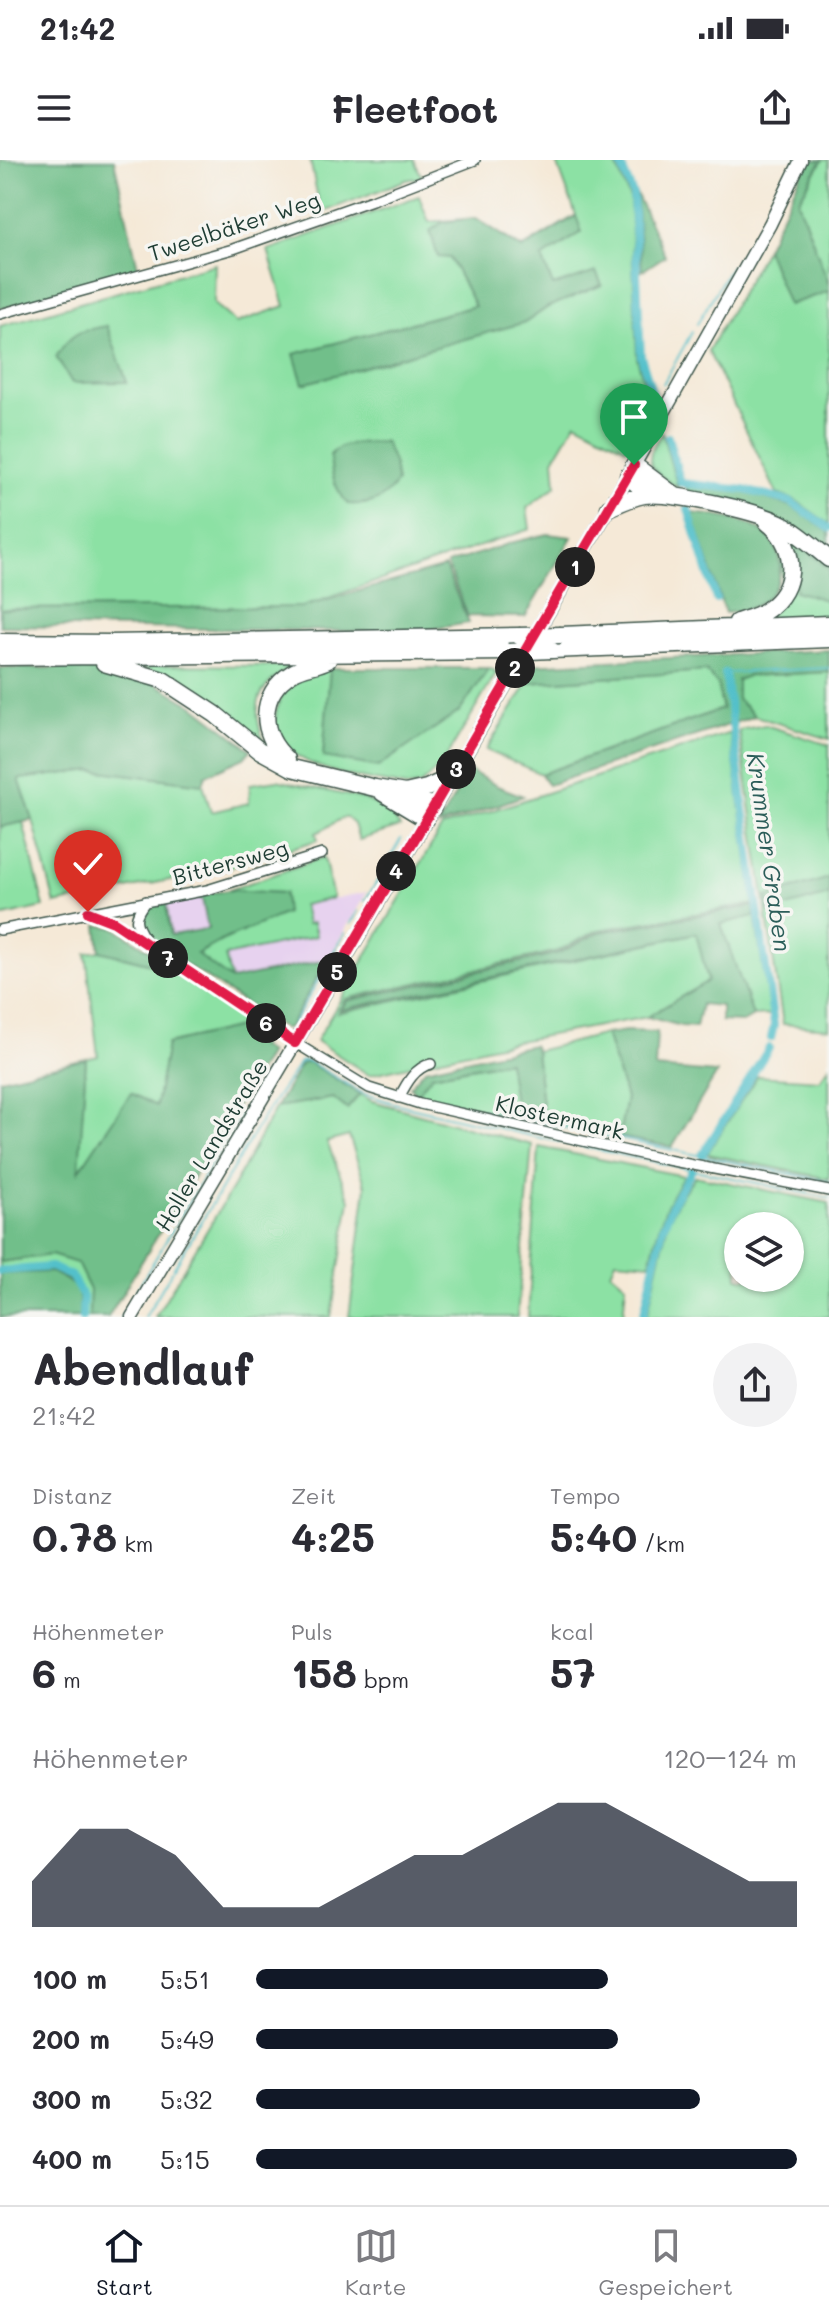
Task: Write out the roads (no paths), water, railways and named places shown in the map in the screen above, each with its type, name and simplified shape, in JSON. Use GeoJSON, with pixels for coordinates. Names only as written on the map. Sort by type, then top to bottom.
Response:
{"type":"FeatureCollection","features":[{"type":"Feature","properties":{"kind":"highway"},"geometry":{"type":"LineString","coordinates":[[631,471],[640,487],[756,514],[784,525],[829,559]]}},
{"type":"Feature","properties":{"kind":"highway"},"geometry":{"type":"LineString","coordinates":[[609,508],[642,495],[665,495]]}},
{"type":"Feature","properties":{"kind":"highway"},"geometry":{"type":"LineString","coordinates":[[722,629],[771,607],[791,574],[790,555],[784,540],[775,528],[756,514]]}},
{"type":"Feature","properties":{"kind":"highway"},"geometry":{"type":"LineString","coordinates":[[0,642],[519,636],[829,624]]}},
{"type":"Feature","properties":{"kind":"highway"},"geometry":{"type":"LineString","coordinates":[[0,657],[508,652],[829,639]]}},
{"type":"Feature","properties":{"kind":"highway"},"geometry":{"type":"LineString","coordinates":[[305,771],[279,752],[269,736],[266,724],[268,703],[278,684],[291,674],[340,654]]}},
{"type":"Feature","properties":{"kind":"highway"},"geometry":{"type":"LineString","coordinates":[[91,658],[163,680],[215,714],[259,750],[292,768],[405,793],[427,788],[451,777]]}},
{"type":"Feature","properties":{"kind":"highway"},"geometry":{"type":"LineString","coordinates":[[375,788],[430,813]]}},
{"type":"Feature","properties":{"kind":"highway"},"geometry":{"type":"LineString","coordinates":[[405,793],[430,813]]}},
{"type":"Feature","properties":{"kind":"main road","name":"Holler Landstraße"},"geometry":{"type":"LineString","coordinates":[[132,1317],[631,471],[770,224],[801,160]]}},
{"type":"Feature","properties":{"kind":"street","name":"Tweelbäker Weg"},"geometry":{"type":"LineString","coordinates":[[0,314],[233,249],[475,160]]}},
{"type":"Feature","properties":{"kind":"street","name":"Bittersweg"},"geometry":{"type":"LineString","coordinates":[[0,930],[207,890],[322,854]]}},
{"type":"Feature","properties":{"kind":"street","name":"Bittersweg"},"geometry":{"type":"LineString","coordinates":[[146,901],[137,912],[136,925],[149,945]]}},
{"type":"Feature","properties":{"kind":"street"},"geometry":{"type":"LineString","coordinates":[[88,912],[114,922],[295,1043]]}},
{"type":"Feature","properties":{"kind":"street","name":"Klostermark"},"geometry":{"type":"LineString","coordinates":[[295,1043],[369,1088],[399,1098],[662,1159],[829,1191]]}},
{"type":"Feature","properties":{"kind":"street"},"geometry":{"type":"LineString","coordinates":[[399,1098],[415,1073],[423,1065],[431,1064]]}},
{"type":"Feature","properties":{"kind":"waterway","name":"Krummer Graben"},"geometry":{"type":"LineString","coordinates":[[619,160],[633,194],[641,356],[652,392]]}},
{"type":"Feature","properties":{"kind":"waterway"},"geometry":{"type":"LineString","coordinates":[[697,324],[731,266]]}},
{"type":"Feature","properties":{"kind":"waterway"},"geometry":{"type":"LineString","coordinates":[[663,384],[692,332]]}},
{"type":"Feature","properties":{"kind":"waterway"},"geometry":{"type":"LineString","coordinates":[[668,437],[681,483],[745,490],[791,502],[829,528]]}},
{"type":"Feature","properties":{"kind":"waterway","name":"Krummer Graben"},"geometry":{"type":"LineString","coordinates":[[688,509],[716,599]]}},
{"type":"Feature","properties":{"kind":"waterway"},"geometry":{"type":"LineString","coordinates":[[725,673],[829,668]]}},
{"type":"Feature","properties":{"kind":"waterway","name":"Krummer Graben"},"geometry":{"type":"LineString","coordinates":[[725,673],[774,1025],[771,1038]]}},
{"type":"Feature","properties":{"kind":"waterway"},"geometry":{"type":"LineString","coordinates":[[386,866],[401,839]]}},
{"type":"Feature","properties":{"kind":"waterway"},"geometry":{"type":"LineString","coordinates":[[365,901],[383,872]]}},
{"type":"Feature","properties":{"kind":"waterway"},"geometry":{"type":"LineString","coordinates":[[351,924],[358,911]]}},
{"type":"Feature","properties":{"kind":"waterway"},"geometry":{"type":"LineString","coordinates":[[330,958],[345,933]]}},
{"type":"Feature","properties":{"kind":"waterway"},"geometry":{"type":"LineString","coordinates":[[292,1026],[327,965]]}},
{"type":"Feature","properties":{"kind":"waterway","name":"Krummer Graben"},"geometry":{"type":"LineString","coordinates":[[702,1155],[769,1048]]}},
{"type":"Feature","properties":{"kind":"waterway"},"geometry":{"type":"LineString","coordinates":[[145,1317],[267,1111],[300,1062],[304,1061],[364,1094],[393,1103],[536,1137],[829,1198]]}},
{"type":"Feature","properties":{"kind":"waterway"},"geometry":{"type":"LineString","coordinates":[[121,1317],[268,1068]]}},
{"type":"Feature","properties":{"kind":"waterway"},"geometry":{"type":"LineString","coordinates":[[421,1098],[829,1182]]}},
{"type":"Feature","properties":{"kind":"waterway","name":"Krummer Graben"},"geometry":{"type":"LineString","coordinates":[[643,1317],[663,1227],[674,1200],[692,1170]]}},
{"type":"Feature","properties":{"kind":"waterway"},"geometry":{"type":"LineString","coordinates":[[0,1271],[51,1267],[71,1276],[83,1297],[82,1317]]}}]}
